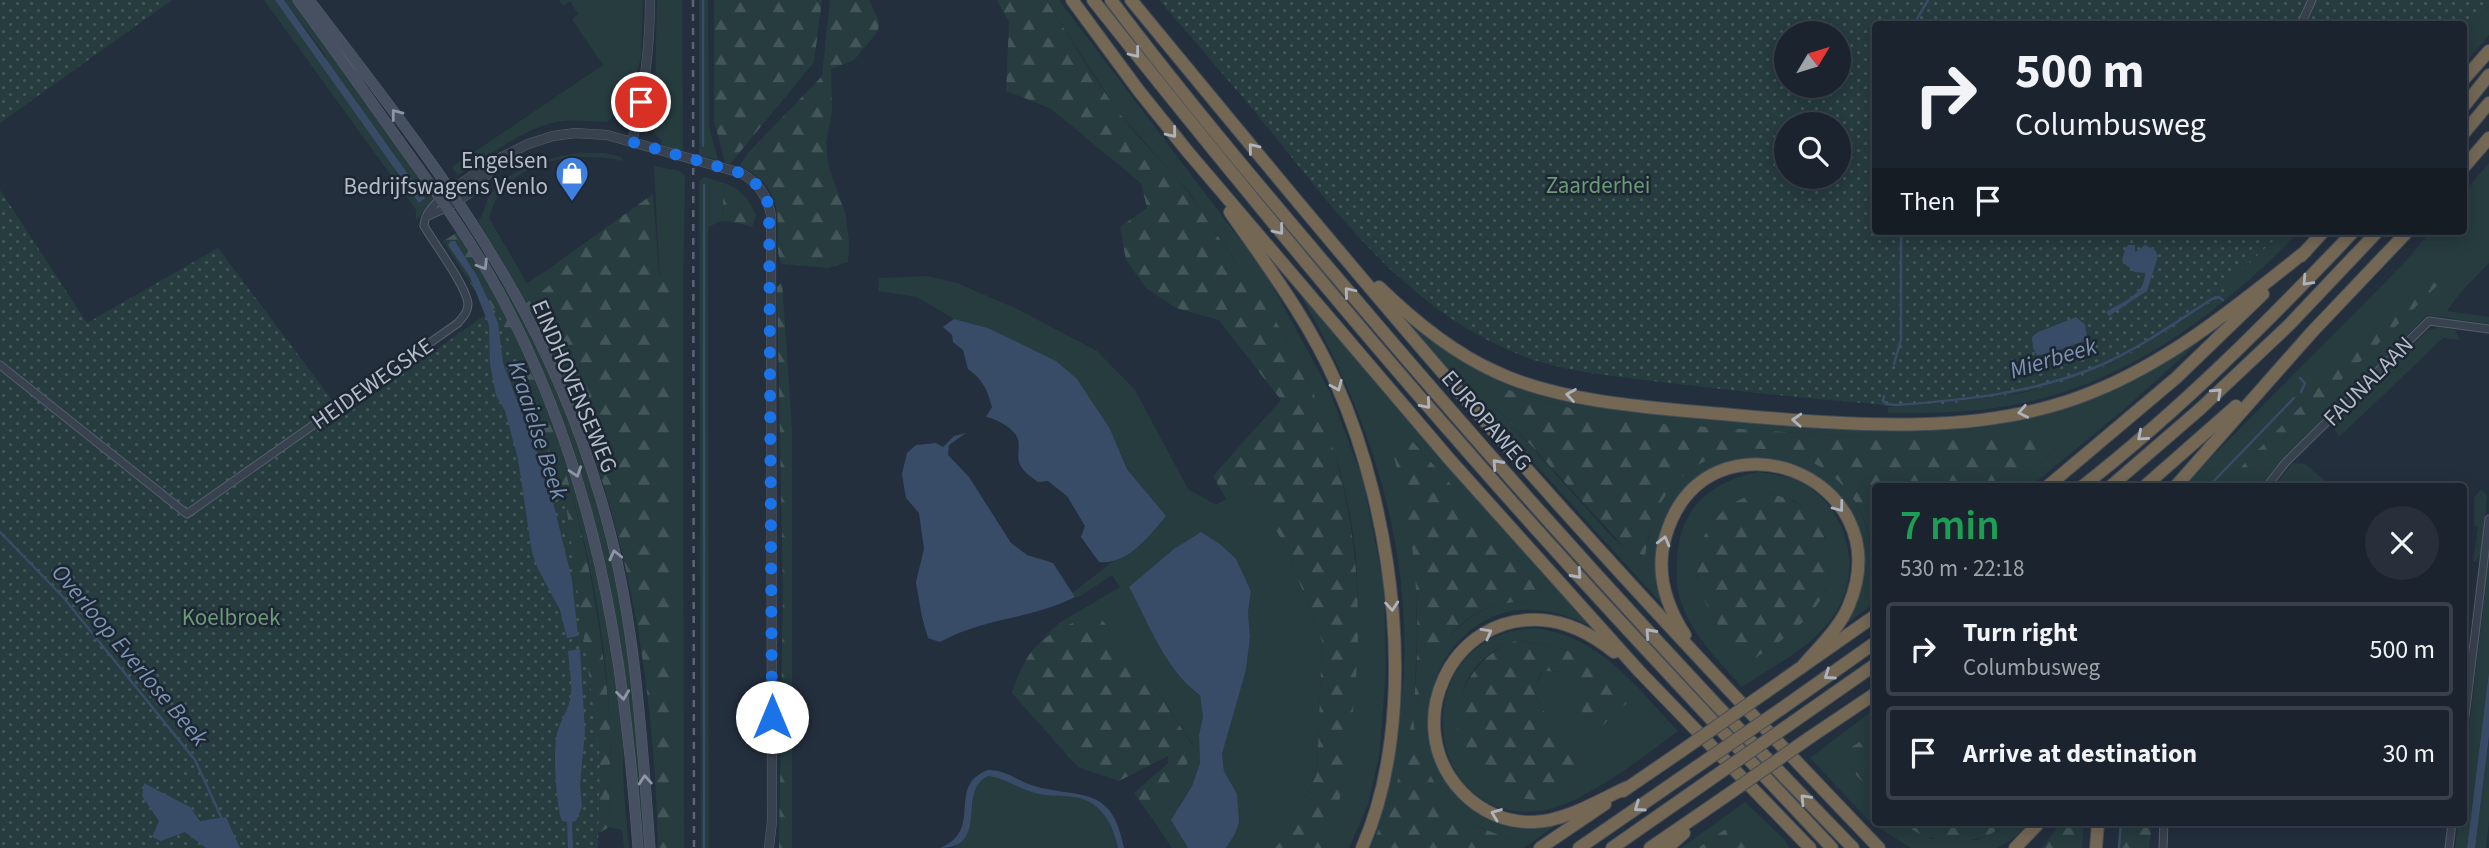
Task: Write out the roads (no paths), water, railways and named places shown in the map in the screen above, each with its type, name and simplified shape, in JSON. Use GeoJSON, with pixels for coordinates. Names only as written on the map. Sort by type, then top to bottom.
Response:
{"type":"FeatureCollection","features":[{"type":"Feature","properties":{"kind":"highway"},"geometry":{"type":"LineString","coordinates":[[1072,0],[1188,152],[1451,461],[1639,671],[1810,848]]}},
{"type":"Feature","properties":{"kind":"highway","name":"EUROPAWEG"},"geometry":{"type":"LineString","coordinates":[[1093,0],[1327,289],[1462,446],[1664,670],[1832,848]]}},
{"type":"Feature","properties":{"kind":"highway","name":"EUROPAWEG"},"geometry":{"type":"LineString","coordinates":[[1111,0],[1260,187],[1473,438],[1673,659],[1853,848]]}},
{"type":"Feature","properties":{"kind":"highway"},"geometry":{"type":"LineString","coordinates":[[1131,0],[1312,220],[1483,420],[1709,670],[1879,848]]}},
{"type":"Feature","properties":{"kind":"highway"},"geometry":{"type":"LineString","coordinates":[[2467,76],[2489,51]]}},
{"type":"Feature","properties":{"kind":"highway"},"geometry":{"type":"LineString","coordinates":[[2467,102],[2489,75]]}},
{"type":"Feature","properties":{"kind":"highway"},"geometry":{"type":"LineString","coordinates":[[2467,129],[2489,103]]}},
{"type":"Feature","properties":{"kind":"highway"},"geometry":{"type":"LineString","coordinates":[[2467,164],[2489,138]]}},
{"type":"Feature","properties":{"kind":"highway"},"geometry":{"type":"LineString","coordinates":[[1188,152],[1294,304],[1317,345],[1336,382],[1352,423],[1375,498],[1393,611],[1393,711],[1386,768],[1362,848]]}},
{"type":"Feature","properties":{"kind":"highway"},"geometry":{"type":"LineString","coordinates":[[1312,220],[1398,305],[1444,341],[1506,376],[1552,392],[1661,409],[1885,423],[1948,423],[2027,413],[2089,394],[2160,360],[2226,314],[2306,251]]}},
{"type":"Feature","properties":{"kind":"highway"},"geometry":{"type":"LineString","coordinates":[[2052,483],[2176,378],[2321,235]]}},
{"type":"Feature","properties":{"kind":"highway"},"geometry":{"type":"LineString","coordinates":[[2087,483],[2200,386],[2283,306],[2350,235]]}},
{"type":"Feature","properties":{"kind":"highway"},"geometry":{"type":"LineString","coordinates":[[2115,483],[2200,410],[2290,324],[2374,235]]}},
{"type":"Feature","properties":{"kind":"highway"},"geometry":{"type":"LineString","coordinates":[[2179,483],[2312,332],[2404,235]]}},
{"type":"Feature","properties":{"kind":"highway"},"geometry":{"type":"LineString","coordinates":[[2148,483],[2219,422],[2312,332]]}},
{"type":"Feature","properties":{"kind":"highway"},"geometry":{"type":"LineString","coordinates":[[1709,670],[1669,606],[1663,586],[1661,550],[1668,526],[1680,505],[1696,486],[1717,473],[1735,467],[1766,463],[1792,469],[1822,487],[1846,515],[1857,548],[1858,567],[1848,607],[1833,630],[1801,668]]}},
{"type":"Feature","properties":{"kind":"highway"},"geometry":{"type":"LineString","coordinates":[[1540,848],[1872,618]]}},
{"type":"Feature","properties":{"kind":"highway"},"geometry":{"type":"LineString","coordinates":[[1628,787],[1551,819],[1526,822],[1502,817],[1478,806],[1451,779],[1439,755],[1433,718],[1442,681],[1455,659],[1474,640],[1507,624],[1540,620],[1575,628],[1599,640],[1639,671]]}},
{"type":"Feature","properties":{"kind":"highway"},"geometry":{"type":"LineString","coordinates":[[1579,848],[1872,645]]}},
{"type":"Feature","properties":{"kind":"highway"},"geometry":{"type":"LineString","coordinates":[[1612,848],[1872,667]]}},
{"type":"Feature","properties":{"kind":"highway"},"geometry":{"type":"LineString","coordinates":[[1650,848],[1872,696]]}},
{"type":"Feature","properties":{"kind":"highway"},"geometry":{"type":"LineString","coordinates":[[1667,848],[1723,798]]}},
{"type":"Feature","properties":{"kind":"highway"},"geometry":{"type":"LineString","coordinates":[[1843,810],[1892,848]]}},
{"type":"Feature","properties":{"kind":"highway"},"geometry":{"type":"LineString","coordinates":[[1777,816],[1800,848]]}},
{"type":"Feature","properties":{"kind":"highway"},"geometry":{"type":"LineString","coordinates":[[2015,848],[2036,826]]}},
{"type":"Feature","properties":{"kind":"highway"},"geometry":{"type":"LineString","coordinates":[[2096,848],[2098,826]]}},
{"type":"Feature","properties":{"kind":"main road","name":"EINDHOVENSEWEG"},"geometry":{"type":"LineString","coordinates":[[298,0],[443,203],[492,279],[538,371],[561,427],[585,499],[614,626],[638,848]]}},
{"type":"Feature","properties":{"kind":"main road","name":"EINDHOVENSEWEG"},"geometry":{"type":"LineString","coordinates":[[309,0],[450,190],[497,262],[527,317],[574,422],[600,494],[628,623],[640,723],[650,848]]}},
{"type":"Feature","properties":{"kind":"street"},"geometry":{"type":"LineString","coordinates":[[632,142],[644,84],[650,36],[650,0]]}},
{"type":"Feature","properties":{"kind":"street"},"geometry":{"type":"LineString","coordinates":[[2302,21],[2312,0]]}},
{"type":"Feature","properties":{"kind":"street"},"geometry":{"type":"LineString","coordinates":[[443,203],[450,190],[488,164],[528,144],[553,136],[589,133],[632,142],[741,173],[760,187],[769,205],[772,821],[769,848]]}},
{"type":"Feature","properties":{"kind":"street"},"geometry":{"type":"LineString","coordinates":[[443,203],[458,202],[502,159]]}},
{"type":"Feature","properties":{"kind":"street","name":"HEIDEWEGSKE"},"geometry":{"type":"LineString","coordinates":[[0,365],[187,514],[458,323],[466,314],[468,305],[464,291],[424,226],[426,217],[443,203]]}},
{"type":"Feature","properties":{"kind":"street","name":"FAUNALAAN"},"geometry":{"type":"LineString","coordinates":[[2269,483],[2286,462],[2429,321],[2489,329]]}},
{"type":"Feature","properties":{"kind":"street"},"geometry":{"type":"LineString","coordinates":[[2467,699],[2489,519]]}},
{"type":"Feature","properties":{"kind":"street"},"geometry":{"type":"LineString","coordinates":[[2163,848],[2164,826]]}},
{"type":"Feature","properties":{"kind":"street"},"geometry":{"type":"LineString","coordinates":[[2449,848],[2452,826]]}},
{"type":"Feature","properties":{"kind":"water"},"geometry":{"type":"Polygon","coordinates":[[[275,0],[284,0],[425,198],[419,203],[275,0]]]}},
{"type":"Feature","properties":{"kind":"water"},"geometry":{"type":"Polygon","coordinates":[[[455,241],[477,276],[498,323],[503,363],[548,481],[572,580],[578,636],[567,638],[560,610],[532,553],[518,459],[505,411],[496,395],[490,364],[489,325],[470,277],[448,245],[455,241]]]}},
{"type":"Feature","properties":{"kind":"water"},"geometry":{"type":"Polygon","coordinates":[[[2128,245],[2135,245],[2135,252],[2145,245],[2155,250],[2158,256],[2147,291],[2109,316],[2106,312],[2132,297],[2144,281],[2145,273],[2134,272],[2122,261],[2128,245]]]}},
{"type":"Feature","properties":{"kind":"water"},"geometry":{"type":"Polygon","coordinates":[[[2076,317],[2085,325],[2087,337],[2084,341],[2048,354],[2037,355],[2032,337],[2076,317]]]}},
{"type":"Feature","properties":{"kind":"water"},"geometry":{"type":"Polygon","coordinates":[[[954,319],[988,328],[1056,361],[1077,379],[1110,429],[1127,469],[1166,516],[1137,548],[1119,559],[1099,562],[1081,537],[1085,526],[1067,496],[1048,481],[1038,482],[1022,468],[1018,459],[1019,442],[1016,435],[1005,425],[986,417],[992,407],[986,390],[968,369],[963,350],[953,342],[952,335],[943,327],[954,319]]]}},
{"type":"Feature","properties":{"kind":"water"},"geometry":{"type":"Polygon","coordinates":[[[966,433],[949,445],[948,455],[969,477],[1011,543],[1027,555],[1053,563],[1075,597],[1058,605],[974,628],[940,642],[928,638],[922,617],[916,582],[924,549],[919,513],[906,498],[902,474],[907,453],[916,445],[936,443],[943,447],[954,436],[966,433]]]}},
{"type":"Feature","properties":{"kind":"water"},"geometry":{"type":"Polygon","coordinates":[[[1201,532],[1236,559],[1251,591],[1246,670],[1222,754],[1224,771],[1237,794],[1239,822],[1226,848],[1188,848],[1171,820],[1192,786],[1200,763],[1199,735],[1203,717],[1200,695],[1167,660],[1129,587],[1174,549],[1201,532]]]}},
{"type":"Feature","properties":{"kind":"water"},"geometry":{"type":"Polygon","coordinates":[[[580,649],[585,731],[580,785],[582,807],[576,821],[572,822],[573,848],[568,848],[567,822],[562,821],[558,803],[555,749],[558,730],[571,694],[568,651],[580,649]]]}},
{"type":"Feature","properties":{"kind":"water"},"geometry":{"type":"Polygon","coordinates":[[[2489,672],[2489,736],[2475,848],[2467,848],[2489,672]]]}},
{"type":"Feature","properties":{"kind":"water"},"geometry":{"type":"Polygon","coordinates":[[[988,770],[995,770],[1034,786],[1080,794],[1103,804],[1119,827],[1124,848],[1118,848],[1109,822],[1092,803],[1074,797],[1035,793],[988,776],[979,783],[974,794],[965,839],[955,846],[940,848],[953,840],[960,830],[969,786],[975,777],[988,770]]]}},
{"type":"Feature","properties":{"kind":"water"},"geometry":{"type":"Polygon","coordinates":[[[144,783],[190,807],[200,821],[226,817],[240,848],[206,848],[185,832],[161,841],[152,837],[159,821],[142,796],[144,783]]]}},
{"type":"Feature","properties":{"kind":"waterway"},"geometry":{"type":"LineString","coordinates":[[703,0],[703,146]]}},
{"type":"Feature","properties":{"kind":"waterway","name":"Mierbeek"},"geometry":{"type":"LineString","coordinates":[[1916,21],[1928,0]]}},
{"type":"Feature","properties":{"kind":"waterway"},"geometry":{"type":"LineString","coordinates":[[704,185],[704,848]]}},
{"type":"Feature","properties":{"kind":"waterway","name":"Mierbeek"},"geometry":{"type":"LineString","coordinates":[[1894,364],[1901,340],[1901,235]]}},
{"type":"Feature","properties":{"kind":"waterway","name":"Mierbeek"},"geometry":{"type":"LineString","coordinates":[[1884,396],[1883,401],[1886,404],[1896,405],[1974,398],[2026,389],[2076,375],[2130,351],[2212,299],[2219,297],[2223,300]]}},
{"type":"Feature","properties":{"kind":"waterway","name":"Mierbeek"},"geometry":{"type":"LineString","coordinates":[[2300,378],[2305,383],[2301,392]]}},
{"type":"Feature","properties":{"kind":"waterway","name":"Mierbeek"},"geometry":{"type":"LineString","coordinates":[[2212,483],[2294,398]]}},
{"type":"Feature","properties":{"kind":"waterway","name":"Overloop Everlose Beek"},"geometry":{"type":"LineString","coordinates":[[0,532],[63,597],[195,760],[223,821]]}},
{"type":"Feature","properties":{"kind":"waterway","name":"Mierbeek"},"geometry":{"type":"LineString","coordinates":[[2119,848],[2121,826]]}},
{"type":"Feature","properties":{"kind":"railway"},"geometry":{"type":"LineString","coordinates":[[693,0],[694,848]]}},
{"type":"Feature","properties":{"kind":"place","name":"Engelsen Bedrijfswagens Venlo"},"geometry":{"type":"Point","coordinates":[572,203]}},
{"type":"Feature","properties":{"kind":"park label","name":"Zaarderhei"},"geometry":{"type":"Point","coordinates":[1598,185]}},
{"type":"Feature","properties":{"kind":"park label","name":"Koelbroek"},"geometry":{"type":"Point","coordinates":[231,617]}},
{"type":"Feature","properties":{"kind":"water label","name":"Kraaielse Beek"},"geometry":{"type":"Point","coordinates":[538,430]}}]}
